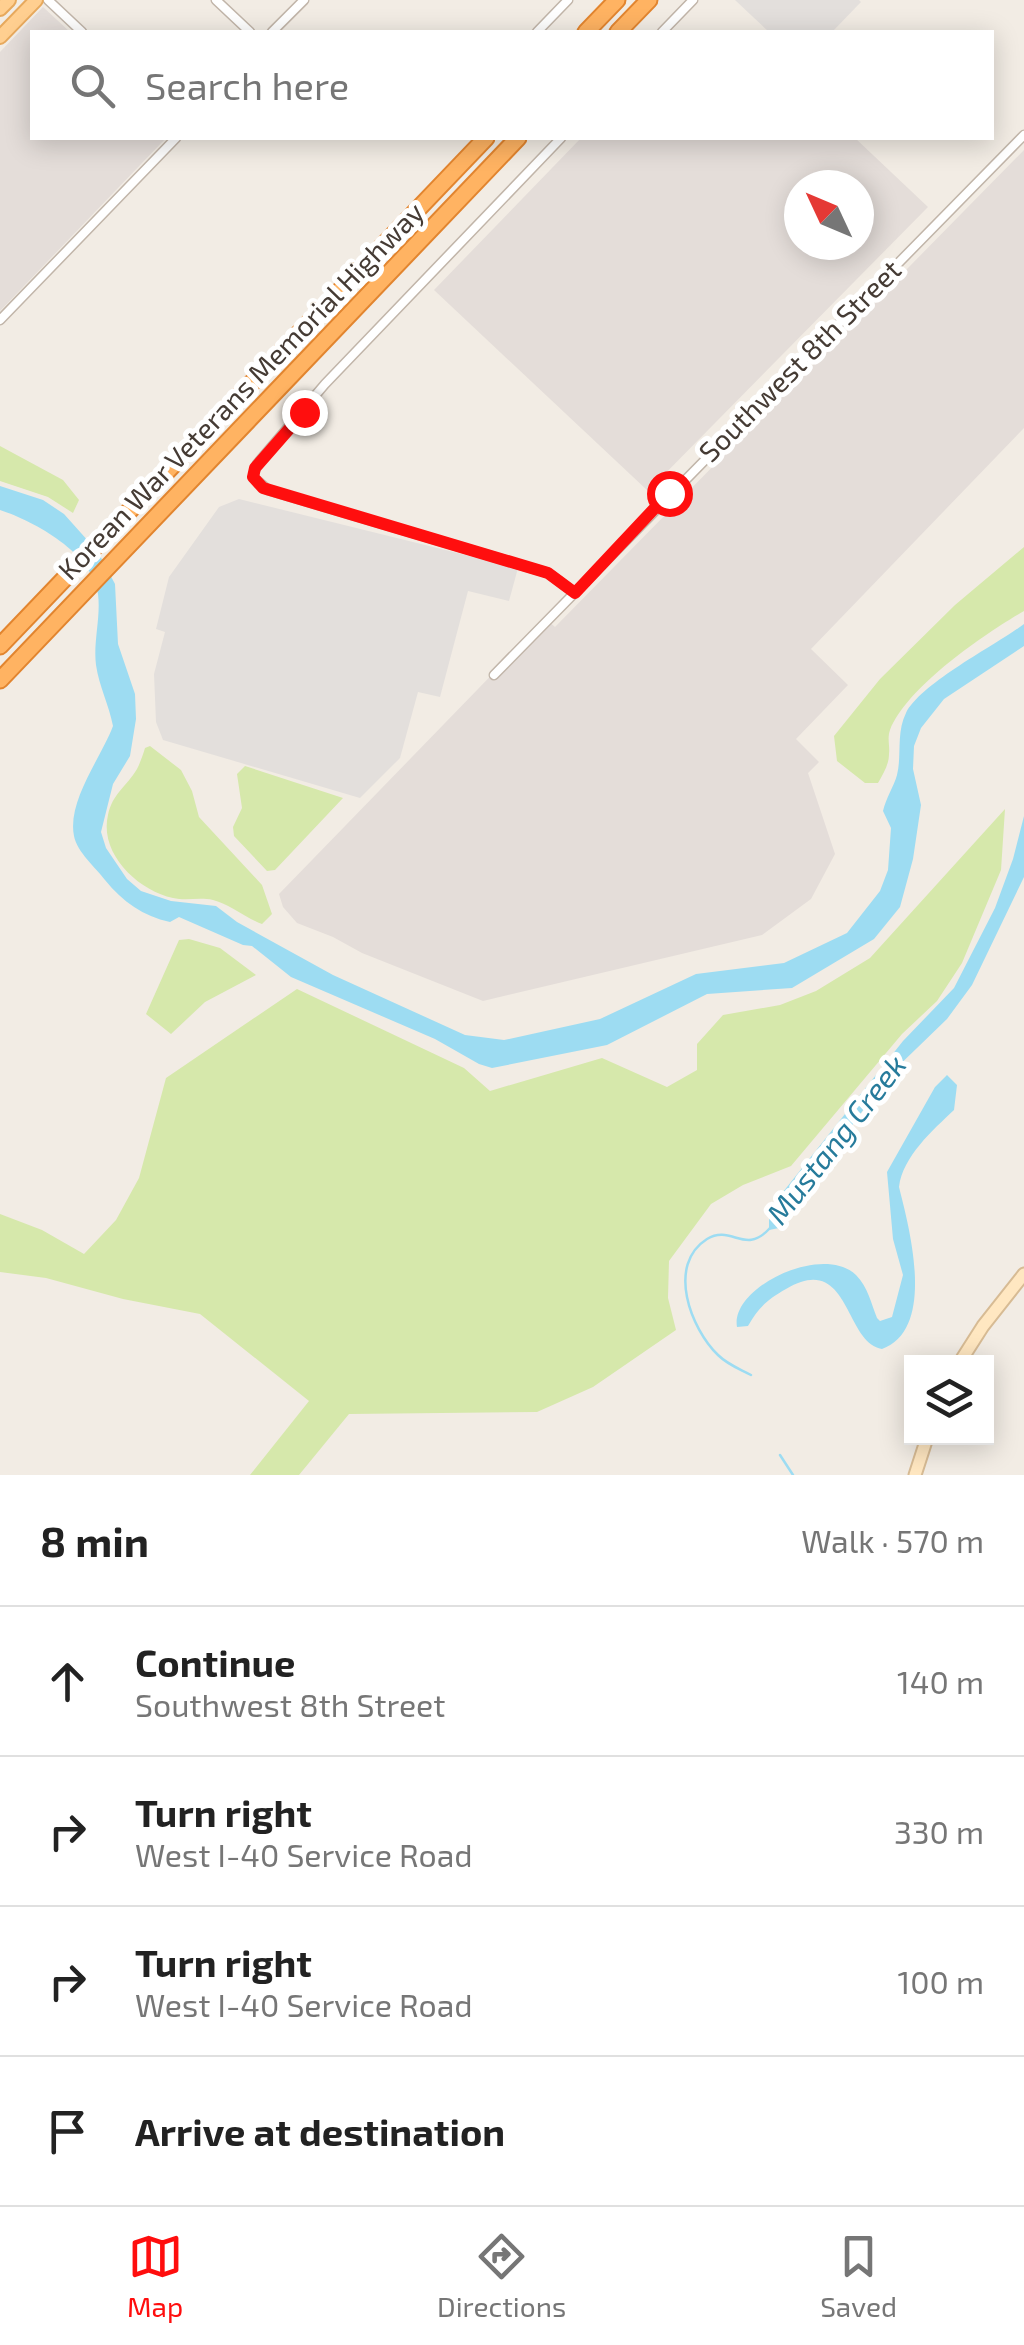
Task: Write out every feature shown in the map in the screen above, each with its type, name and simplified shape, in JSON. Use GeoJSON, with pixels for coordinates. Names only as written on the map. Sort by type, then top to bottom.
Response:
{"type":"FeatureCollection","features":[{"type":"Feature","properties":{"kind":"highway"},"geometry":{"type":"LineString","coordinates":[[588,30],[617,0]]}},
{"type":"Feature","properties":{"kind":"highway"},"geometry":{"type":"LineString","coordinates":[[620,30],[649,0]]}},
{"type":"Feature","properties":{"kind":"highway","name":"Korean War Veterans Memorial Highway"},"geometry":{"type":"LineString","coordinates":[[0,646],[484,140]]}},
{"type":"Feature","properties":{"kind":"highway","name":"Korean War Veterans Memorial Highway"},"geometry":{"type":"LineString","coordinates":[[0,680],[516,140]]}},
{"type":"Feature","properties":{"kind":"main road"},"geometry":{"type":"LineString","coordinates":[[0,9],[9,0]]}},
{"type":"Feature","properties":{"kind":"main road"},"geometry":{"type":"LineString","coordinates":[[0,37],[36,0]]}},
{"type":"Feature","properties":{"kind":"main road"},"geometry":{"type":"LineString","coordinates":[[964,1355],[1024,1274]]}},
{"type":"Feature","properties":{"kind":"main road"},"geometry":{"type":"LineString","coordinates":[[916,1475],[925,1445]]}},
{"type":"Feature","properties":{"kind":"street"},"geometry":{"type":"LineString","coordinates":[[48,0],[80,30]]}},
{"type":"Feature","properties":{"kind":"street"},"geometry":{"type":"LineString","coordinates":[[216,0],[248,30]]}},
{"type":"Feature","properties":{"kind":"street"},"geometry":{"type":"LineString","coordinates":[[274,30],[304,0]]}},
{"type":"Feature","properties":{"kind":"street"},"geometry":{"type":"LineString","coordinates":[[540,30],[568,0]]}},
{"type":"Feature","properties":{"kind":"street"},"geometry":{"type":"LineString","coordinates":[[664,30],[693,0]]}},
{"type":"Feature","properties":{"kind":"street","name":"Southwest 8th Street"},"geometry":{"type":"LineString","coordinates":[[494,675],[679,482],[1024,135]]}},
{"type":"Feature","properties":{"kind":"street"},"geometry":{"type":"LineString","coordinates":[[0,320],[174,140]]}},
{"type":"Feature","properties":{"kind":"street"},"geometry":{"type":"LineString","coordinates":[[560,140],[325,384],[257,464],[253,477],[268,490],[548,573],[575,593]]}},
{"type":"Feature","properties":{"kind":"shaded area"},"geometry":{"type":"Polygon","coordinates":[[[735,0],[861,2],[834,30],[767,30],[735,0]]]}},
{"type":"Feature","properties":{"kind":"shaded area"},"geometry":{"type":"Polygon","coordinates":[[[43,7],[68,30],[30,30],[30,140],[164,140],[0,311],[0,52],[43,7]]]}},
{"type":"Feature","properties":{"kind":"shaded area"},"geometry":{"type":"Polygon","coordinates":[[[579,140],[857,140],[928,207],[648,491],[434,290],[579,140]]]}},
{"type":"Feature","properties":{"kind":"shaded area"},"geometry":{"type":"Polygon","coordinates":[[[1024,150],[1024,428],[811,649],[848,685],[796,739],[819,762],[808,773],[835,854],[811,899],[762,935],[483,1001],[297,923],[283,907],[279,894],[546,619],[555,627],[1024,150]]]}},
{"type":"Feature","properties":{"kind":"shaded area"},"geometry":{"type":"Polygon","coordinates":[[[239,499],[518,568],[509,601],[468,591],[440,697],[418,692],[400,758],[360,798],[163,740],[156,722],[154,674],[165,632],[156,629],[169,577],[219,507],[239,499]]]}},
{"type":"Feature","properties":{"kind":"green space"},"geometry":{"type":"Polygon","coordinates":[[[0,446],[63,480],[79,500],[73,513],[48,497],[0,481],[0,446]]]}},
{"type":"Feature","properties":{"kind":"green space"},"geometry":{"type":"Polygon","coordinates":[[[1024,547],[1024,611],[969,647],[912,696],[890,730],[889,758],[882,776],[878,783],[865,783],[837,761],[834,736],[880,679],[955,605],[1024,547]]]}},
{"type":"Feature","properties":{"kind":"green space"},"geometry":{"type":"Polygon","coordinates":[[[150,746],[181,770],[199,817],[262,885],[272,914],[262,924],[213,900],[160,894],[134,878],[115,856],[107,829],[110,808],[137,769],[145,748],[150,746]]]}},
{"type":"Feature","properties":{"kind":"green space"},"geometry":{"type":"Polygon","coordinates":[[[245,766],[343,798],[275,870],[267,871],[234,836],[233,827],[242,808],[237,774],[245,766]]]}},
{"type":"Feature","properties":{"kind":"green space"},"geometry":{"type":"Polygon","coordinates":[[[1005,809],[1001,870],[962,963],[937,1001],[902,1034],[791,1166],[743,1185],[711,1204],[669,1261],[668,1298],[676,1330],[593,1387],[537,1412],[349,1414],[299,1475],[250,1475],[309,1401],[200,1314],[46,1278],[0,1272],[0,1214],[42,1230],[84,1254],[116,1220],[139,1178],[166,1078],[297,989],[464,1068],[490,1091],[602,1058],[667,1087],[697,1070],[697,1044],[723,1015],[780,1005],[816,991],[870,958],[1005,809]]]}},
{"type":"Feature","properties":{"kind":"green space"},"geometry":{"type":"Polygon","coordinates":[[[179,940],[220,948],[256,975],[205,1002],[171,1034],[146,1014],[179,940]]]}},
{"type":"Feature","properties":{"kind":"water"},"geometry":{"type":"Polygon","coordinates":[[[0,486],[43,500],[64,514],[98,552],[115,584],[118,644],[135,694],[136,719],[130,756],[113,784],[101,832],[106,848],[127,879],[141,891],[171,901],[216,906],[237,922],[333,975],[465,1035],[504,1040],[600,1019],[696,974],[784,963],[847,933],[880,891],[888,870],[891,828],[883,811],[897,775],[906,713],[927,689],[1024,624],[1024,646],[944,699],[921,728],[914,746],[913,769],[921,805],[913,859],[900,907],[874,939],[792,988],[707,994],[607,1045],[492,1068],[291,977],[252,946],[179,917],[170,922],[142,912],[119,895],[87,860],[74,836],[75,809],[113,726],[96,665],[98,594],[85,565],[60,541],[30,522],[0,510],[0,486]]]}},
{"type":"Feature","properties":{"kind":"water"},"geometry":{"type":"Polygon","coordinates":[[[1024,816],[1024,877],[972,985],[947,1019],[886,1078],[779,1228],[769,1230],[769,1218],[783,1192],[903,1041],[954,988],[995,908],[1024,816]]]}},
{"type":"Feature","properties":{"kind":"water"},"geometry":{"type":"Polygon","coordinates":[[[947,1075],[957,1085],[954,1110],[913,1154],[899,1187],[915,1276],[909,1321],[899,1338],[882,1349],[870,1343],[834,1290],[823,1282],[807,1280],[769,1300],[748,1326],[737,1327],[739,1312],[763,1285],[781,1274],[822,1264],[841,1266],[856,1275],[877,1318],[880,1321],[892,1317],[903,1275],[893,1239],[887,1172],[935,1087],[947,1075]]]}},
{"type":"Feature","properties":{"kind":"waterway","name":"Mustang Creek"},"geometry":{"type":"LineString","coordinates":[[751,1375],[726,1362],[708,1344],[692,1314],[685,1280],[695,1250],[707,1239],[716,1235],[753,1239],[770,1228]]}},
{"type":"Feature","properties":{"kind":"waterway","name":"Mustang Creek"},"geometry":{"type":"LineString","coordinates":[[780,1455],[793,1475]]}},
{"type":"Feature","properties":{"kind":"route"},"geometry":{"type":"LineString","coordinates":[[304,412],[257,464],[253,477],[263,488],[548,573],[575,593],[669,493]]}}]}
